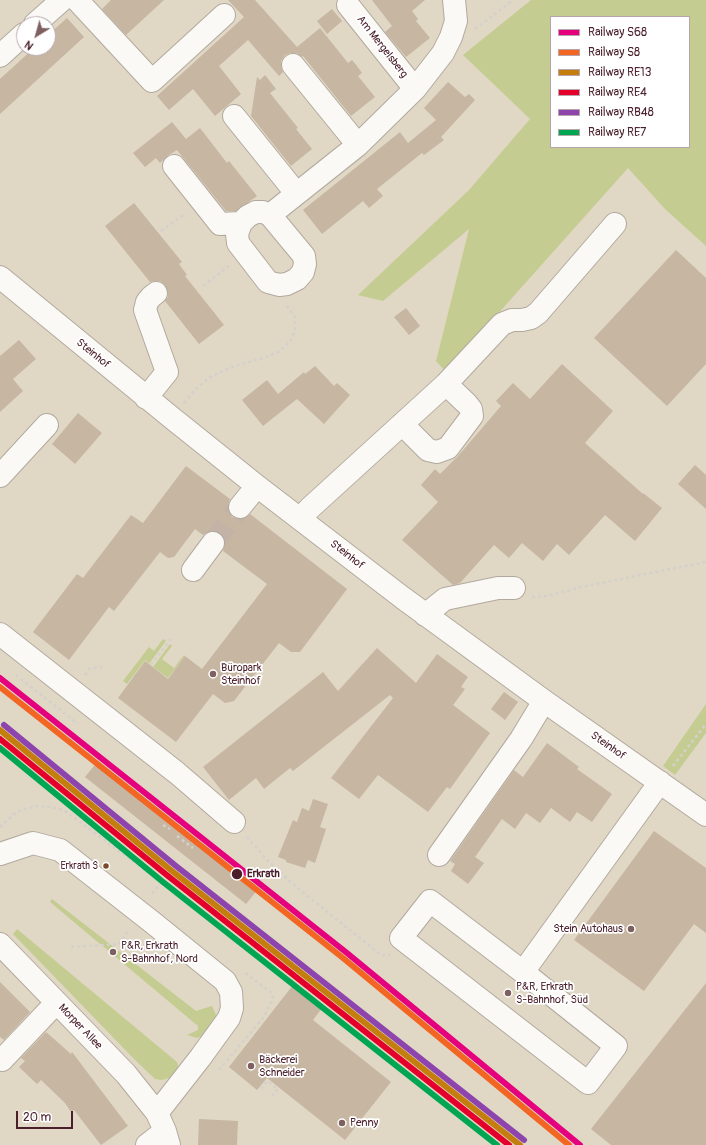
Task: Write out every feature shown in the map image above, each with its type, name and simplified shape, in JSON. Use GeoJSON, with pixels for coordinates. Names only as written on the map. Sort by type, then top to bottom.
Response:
{"type":"FeatureCollection","features":[{"type":"Feature","properties":{"kind":"street"},"geometry":{"type":"LineString","coordinates":[[44,16],[62,0]]}},
{"type":"Feature","properties":{"kind":"street"},"geometry":{"type":"LineString","coordinates":[[77,0],[152,81],[224,15]]}},
{"type":"Feature","properties":{"kind":"street","name":"Am Mergelsberg"},"geometry":{"type":"LineString","coordinates":[[270,215],[358,145],[415,89],[443,53],[451,37],[456,21],[454,0]]}},
{"type":"Feature","properties":{"kind":"street","name":"Am Mergelsberg"},"geometry":{"type":"LineString","coordinates":[[348,5],[415,89]]}},
{"type":"Feature","properties":{"kind":"street"},"geometry":{"type":"LineString","coordinates":[[0,56],[16,41]]}},
{"type":"Feature","properties":{"kind":"street"},"geometry":{"type":"LineString","coordinates":[[293,65],[358,145]]}},
{"type":"Feature","properties":{"kind":"street"},"geometry":{"type":"LineString","coordinates":[[234,116],[296,193]]}},
{"type":"Feature","properties":{"kind":"street"},"geometry":{"type":"LineString","coordinates":[[174,166],[220,224],[241,223]]}},
{"type":"Feature","properties":{"kind":"street"},"geometry":{"type":"LineString","coordinates":[[256,212],[263,212],[270,215],[304,256],[305,264],[303,272],[297,279],[287,284],[279,285],[268,282],[238,243],[237,234],[241,223],[248,216],[256,212]]}},
{"type":"Feature","properties":{"kind":"street"},"geometry":{"type":"LineString","coordinates":[[300,519],[310,508],[446,384],[502,324],[512,320],[531,318],[538,313],[615,224]]}},
{"type":"Feature","properties":{"kind":"street","name":"Steinhof"},"geometry":{"type":"LineString","coordinates":[[0,277],[146,398],[257,486],[425,615],[706,815]]}},
{"type":"Feature","properties":{"kind":"street"},"geometry":{"type":"LineString","coordinates":[[146,398],[167,372],[145,310],[150,297],[156,293]]}},
{"type":"Feature","properties":{"kind":"street"},"geometry":{"type":"LineString","coordinates":[[402,424],[428,450],[437,452],[448,448],[472,416],[471,409],[467,404],[446,384]]}},
{"type":"Feature","properties":{"kind":"street"},"geometry":{"type":"LineString","coordinates":[[0,476],[47,425]]}},
{"type":"Feature","properties":{"kind":"street"},"geometry":{"type":"LineString","coordinates":[[240,507],[257,486]]}},
{"type":"Feature","properties":{"kind":"street"},"geometry":{"type":"LineString","coordinates":[[193,570],[213,543]]}},
{"type":"Feature","properties":{"kind":"street"},"geometry":{"type":"LineString","coordinates":[[425,615],[446,599],[498,588],[514,588]]}},
{"type":"Feature","properties":{"kind":"street"},"geometry":{"type":"LineString","coordinates":[[0,634],[177,773],[234,822]]}},
{"type":"Feature","properties":{"kind":"street"},"geometry":{"type":"LineString","coordinates":[[439,855],[521,739],[544,701]]}},
{"type":"Feature","properties":{"kind":"street"},"geometry":{"type":"LineString","coordinates":[[522,972],[660,782]]}},
{"type":"Feature","properties":{"kind":"street"},"geometry":{"type":"LineString","coordinates":[[0,854],[33,843],[60,850],[139,911],[225,981],[231,992],[232,1008],[229,1018],[200,1058],[164,1130],[147,1145]]}},
{"type":"Feature","properties":{"kind":"street"},"geometry":{"type":"LineString","coordinates":[[430,901],[522,972],[616,1046],[588,1083],[401,938],[430,901]]}},
{"type":"Feature","properties":{"kind":"street","name":"Morper Allee"},"geometry":{"type":"LineString","coordinates":[[0,944],[126,1074],[164,1130]]}},
{"type":"Feature","properties":{"kind":"street"},"geometry":{"type":"LineString","coordinates":[[2,1060],[56,1003]]}},
{"type":"Feature","properties":{"kind":"path"},"geometry":{"type":"LineString","coordinates":[[472,31],[513,0]]}},
{"type":"Feature","properties":{"kind":"path"},"geometry":{"type":"LineString","coordinates":[[161,231],[172,224]]}},
{"type":"Feature","properties":{"kind":"path"},"geometry":{"type":"LineString","coordinates":[[203,286],[246,253]]}},
{"type":"Feature","properties":{"kind":"path"},"geometry":{"type":"LineString","coordinates":[[172,418],[196,389],[210,377],[232,367],[278,352],[290,342],[295,331],[295,317],[268,282]]}},
{"type":"Feature","properties":{"kind":"path"},"geometry":{"type":"LineString","coordinates":[[514,588],[532,597],[547,596],[586,586],[706,562]]}},
{"type":"Feature","properties":{"kind":"path"},"geometry":{"type":"LineString","coordinates":[[151,665],[173,636]]}},
{"type":"Feature","properties":{"kind":"path"},"geometry":{"type":"LineString","coordinates":[[660,782],[706,724]]}},
{"type":"Feature","properties":{"kind":"path"},"geometry":{"type":"LineString","coordinates":[[0,827],[15,813],[21,810],[38,806],[52,807],[63,810],[161,883],[153,892]]}},
{"type":"Feature","properties":{"kind":"path"},"geometry":{"type":"LineString","coordinates":[[234,822],[268,861],[290,881],[381,955],[423,954]]}},
{"type":"Feature","properties":{"kind":"path"},"geometry":{"type":"LineString","coordinates":[[163,825],[170,829]]}},
{"type":"Feature","properties":{"kind":"path"},"geometry":{"type":"LineString","coordinates":[[177,836],[193,848]]}},
{"type":"Feature","properties":{"kind":"path"},"geometry":{"type":"LineString","coordinates":[[71,947],[120,944],[127,935],[139,911]]}},
{"type":"Feature","properties":{"kind":"path"},"geometry":{"type":"LineString","coordinates":[[261,1089],[267,1081],[278,1089],[270,1099]]}},
{"type":"Feature","properties":{"kind":"green space"},"geometry":{"type":"Polygon","coordinates":[[[531,0],[706,0],[706,246],[665,209],[628,168],[446,372],[436,361],[469,229],[383,301],[358,295],[469,190],[530,119],[463,55],[531,0]]]}},
{"type":"Feature","properties":{"kind":"green space"},"geometry":{"type":"Polygon","coordinates":[[[163,639],[166,641],[149,664],[145,660],[127,684],[123,681],[149,647],[154,651],[163,639]]]}},
{"type":"Feature","properties":{"kind":"green space"},"geometry":{"type":"Polygon","coordinates":[[[170,644],[172,646],[162,659],[174,668],[184,655],[185,656],[168,678],[153,667],[170,644]]]}},
{"type":"Feature","properties":{"kind":"green space"},"geometry":{"type":"Polygon","coordinates":[[[706,704],[706,733],[675,775],[663,766],[706,704]]]}},
{"type":"Feature","properties":{"kind":"green space"},"geometry":{"type":"Polygon","coordinates":[[[52,899],[196,1011],[212,1006],[216,1015],[216,1022],[207,1034],[197,1038],[187,1035],[198,1030],[198,1026],[50,902],[52,899]]]}},
{"type":"Feature","properties":{"kind":"green space"},"geometry":{"type":"Polygon","coordinates":[[[17,929],[177,1062],[180,1072],[172,1077],[162,1080],[155,1079],[13,934],[17,929]]]}},
{"type":"Feature","properties":{"kind":"building"},"geometry":{"type":"Polygon","coordinates":[[[111,0],[164,0],[126,35],[102,9],[111,0]]]}},
{"type":"Feature","properties":{"kind":"building"},"geometry":{"type":"Polygon","coordinates":[[[228,0],[255,0],[297,47],[320,28],[348,63],[352,60],[357,66],[362,73],[358,76],[375,97],[351,116],[303,56],[302,57],[297,53],[285,55],[281,61],[283,72],[279,76],[248,40],[219,66],[241,94],[215,116],[193,89],[169,110],[157,96],[244,17],[228,0]]]}},
{"type":"Feature","properties":{"kind":"building"},"geometry":{"type":"Polygon","coordinates":[[[372,0],[425,0],[412,11],[418,19],[416,21],[430,38],[406,57],[385,32],[392,26],[372,0]]]}},
{"type":"Feature","properties":{"kind":"building"},"geometry":{"type":"Polygon","coordinates":[[[332,9],[342,21],[327,34],[317,21],[332,9]]]}},
{"type":"Feature","properties":{"kind":"building"},"geometry":{"type":"Polygon","coordinates":[[[67,18],[84,37],[0,114],[0,79],[25,56],[56,56],[56,28],[67,18]]]}},
{"type":"Feature","properties":{"kind":"building"},"geometry":{"type":"Polygon","coordinates":[[[265,75],[276,89],[270,93],[298,128],[296,129],[312,149],[291,166],[251,116],[257,77],[260,80],[265,75]]]}},
{"type":"Feature","properties":{"kind":"building"},"geometry":{"type":"Polygon","coordinates":[[[448,82],[465,97],[469,94],[475,100],[441,137],[444,140],[424,155],[422,153],[377,189],[383,196],[369,208],[363,201],[322,234],[303,210],[400,132],[408,143],[436,120],[424,108],[448,82]]]}},
{"type":"Feature","properties":{"kind":"building"},"geometry":{"type":"Polygon","coordinates":[[[172,122],[186,139],[200,128],[227,163],[229,161],[257,196],[236,211],[226,211],[177,150],[167,156],[160,163],[156,158],[145,167],[133,153],[172,122]]]}},
{"type":"Feature","properties":{"kind":"building"},"geometry":{"type":"Polygon","coordinates":[[[134,203],[182,262],[179,264],[187,275],[185,276],[224,325],[199,344],[165,301],[168,297],[168,292],[165,285],[160,281],[150,282],[105,226],[134,203]]]}},
{"type":"Feature","properties":{"kind":"building"},"geometry":{"type":"Polygon","coordinates":[[[676,250],[706,278],[706,364],[667,406],[594,338],[676,250]]]}},
{"type":"Feature","properties":{"kind":"building"},"geometry":{"type":"Polygon","coordinates":[[[406,308],[420,326],[409,335],[394,317],[406,308]]]}},
{"type":"Feature","properties":{"kind":"building"},"geometry":{"type":"Polygon","coordinates":[[[19,340],[36,359],[13,379],[23,391],[0,412],[0,356],[19,340]]]}},
{"type":"Feature","properties":{"kind":"building"},"geometry":{"type":"Polygon","coordinates":[[[562,364],[613,411],[585,443],[643,494],[662,508],[635,541],[605,515],[569,555],[557,544],[543,561],[522,543],[509,558],[494,545],[460,583],[453,585],[402,540],[438,502],[421,485],[435,469],[440,474],[458,456],[501,406],[496,401],[513,383],[530,399],[562,364]]]}},
{"type":"Feature","properties":{"kind":"building"},"geometry":{"type":"Polygon","coordinates":[[[315,366],[334,386],[337,383],[350,395],[324,424],[297,399],[263,426],[242,400],[267,380],[278,394],[304,372],[305,374],[315,366]]]}},
{"type":"Feature","properties":{"kind":"building"},"geometry":{"type":"Polygon","coordinates":[[[78,413],[102,433],[75,464],[52,444],[78,413]]]}},
{"type":"Feature","properties":{"kind":"building"},"geometry":{"type":"Polygon","coordinates":[[[695,465],[706,475],[706,509],[678,484],[695,465]]]}},
{"type":"Feature","properties":{"kind":"building"},"geometry":{"type":"Polygon","coordinates":[[[186,466],[230,499],[228,511],[232,517],[244,519],[250,514],[347,589],[300,652],[291,652],[279,643],[234,701],[225,703],[213,694],[176,742],[118,698],[145,661],[168,679],[185,656],[202,669],[267,584],[223,551],[225,538],[221,533],[214,531],[203,535],[195,529],[174,557],[168,558],[160,552],[114,611],[109,607],[69,660],[33,632],[77,574],[83,578],[131,515],[143,523],[186,466]]]}},
{"type":"Feature","properties":{"kind":"building"},"geometry":{"type":"Polygon","coordinates":[[[377,648],[416,683],[437,654],[468,677],[461,687],[465,689],[453,705],[490,733],[450,789],[447,787],[428,812],[378,775],[359,799],[331,778],[393,698],[390,695],[293,771],[290,768],[264,789],[256,778],[229,800],[203,767],[323,672],[338,691],[377,648]]]}},
{"type":"Feature","properties":{"kind":"building"},"geometry":{"type":"Polygon","coordinates":[[[504,692],[518,702],[505,720],[491,709],[504,692]]]}},
{"type":"Feature","properties":{"kind":"building"},"geometry":{"type":"Polygon","coordinates":[[[547,743],[579,767],[577,769],[612,794],[592,822],[577,812],[570,822],[551,808],[540,823],[526,813],[515,829],[502,819],[475,857],[484,863],[468,884],[451,871],[455,864],[450,861],[514,770],[523,777],[547,743]]]}},
{"type":"Feature","properties":{"kind":"building"},"geometry":{"type":"Polygon","coordinates":[[[98,761],[259,888],[246,904],[85,777],[98,761]]]}},
{"type":"Feature","properties":{"kind":"building"},"geometry":{"type":"Polygon","coordinates":[[[313,799],[328,804],[320,827],[326,829],[315,863],[308,860],[305,868],[286,862],[286,860],[278,857],[293,820],[297,822],[302,808],[309,811],[313,799]]]}},
{"type":"Feature","properties":{"kind":"building"},"geometry":{"type":"Polygon","coordinates":[[[654,831],[706,868],[706,933],[694,924],[644,991],[574,940],[654,831]]]}},
{"type":"Feature","properties":{"kind":"building"},"geometry":{"type":"Polygon","coordinates":[[[0,982],[30,1012],[4,1040],[0,1037],[0,982]]]}},
{"type":"Feature","properties":{"kind":"building"},"geometry":{"type":"Polygon","coordinates":[[[706,983],[706,1145],[611,1145],[591,1129],[706,983]]]}},
{"type":"Feature","properties":{"kind":"building"},"geometry":{"type":"Polygon","coordinates":[[[293,985],[322,1008],[313,1020],[391,1082],[345,1140],[267,1078],[257,1090],[229,1067],[293,985]]]}},
{"type":"Feature","properties":{"kind":"building"},"geometry":{"type":"Polygon","coordinates":[[[46,1032],[71,1054],[72,1052],[128,1126],[101,1145],[74,1110],[71,1112],[65,1103],[41,1080],[37,1084],[19,1067],[25,1061],[21,1058],[46,1032]]]}},
{"type":"Feature","properties":{"kind":"building"},"geometry":{"type":"Polygon","coordinates":[[[199,1119],[238,1121],[237,1145],[198,1145],[199,1119]]]}},
{"type":"Feature","properties":{"kind":"tunnel"},"geometry":{"type":"LineString","coordinates":[[213,543],[240,507]]}},
{"type":"Feature","properties":{"kind":"rail line","name":"S68"},"geometry":{"type":"LineString","coordinates":[[0,678],[347,953],[580,1145]]}},
{"type":"Feature","properties":{"kind":"rail line","name":"S8"},"geometry":{"type":"LineString","coordinates":[[0,687],[343,958],[569,1145]]}},
{"type":"Feature","properties":{"kind":"rail line","name":"RB48"},"geometry":{"type":"LineString","coordinates":[[4,725],[176,866],[524,1140]]}},
{"type":"Feature","properties":{"kind":"rail line","name":"RE13"},"geometry":{"type":"LineString","coordinates":[[0,730],[172,871],[520,1145]]}},
{"type":"Feature","properties":{"kind":"rail line","name":"RE4"},"geometry":{"type":"LineString","coordinates":[[0,739],[168,876],[509,1145]]}},
{"type":"Feature","properties":{"kind":"rail line","name":"RE7"},"geometry":{"type":"LineString","coordinates":[[0,748],[163,882],[497,1145]]}},
{"type":"Feature","properties":{"kind":"place","name":"Büropark Steinhof"},"geometry":{"type":"Point","coordinates":[213,674]}},
{"type":"Feature","properties":{"kind":"place","name":"Erkrath S"},"geometry":{"type":"Point","coordinates":[106,866]}},
{"type":"Feature","properties":{"kind":"place","name":"Erkrath"},"geometry":{"type":"Point","coordinates":[237,874]}},
{"type":"Feature","properties":{"kind":"place","name":"Stein Autohaus"},"geometry":{"type":"Point","coordinates":[631,929]}},
{"type":"Feature","properties":{"kind":"place","name":"P&R, Erkrath S-Bahnhof, Nord"},"geometry":{"type":"Point","coordinates":[113,952]}},
{"type":"Feature","properties":{"kind":"place","name":"P&R, Erkrath S-Bahnhof, Süd"},"geometry":{"type":"Point","coordinates":[508,993]}},
{"type":"Feature","properties":{"kind":"place","name":"Bäckerei Schneider"},"geometry":{"type":"Point","coordinates":[251,1066]}},
{"type":"Feature","properties":{"kind":"place","name":"Penny"},"geometry":{"type":"Point","coordinates":[342,1123]}}]}
